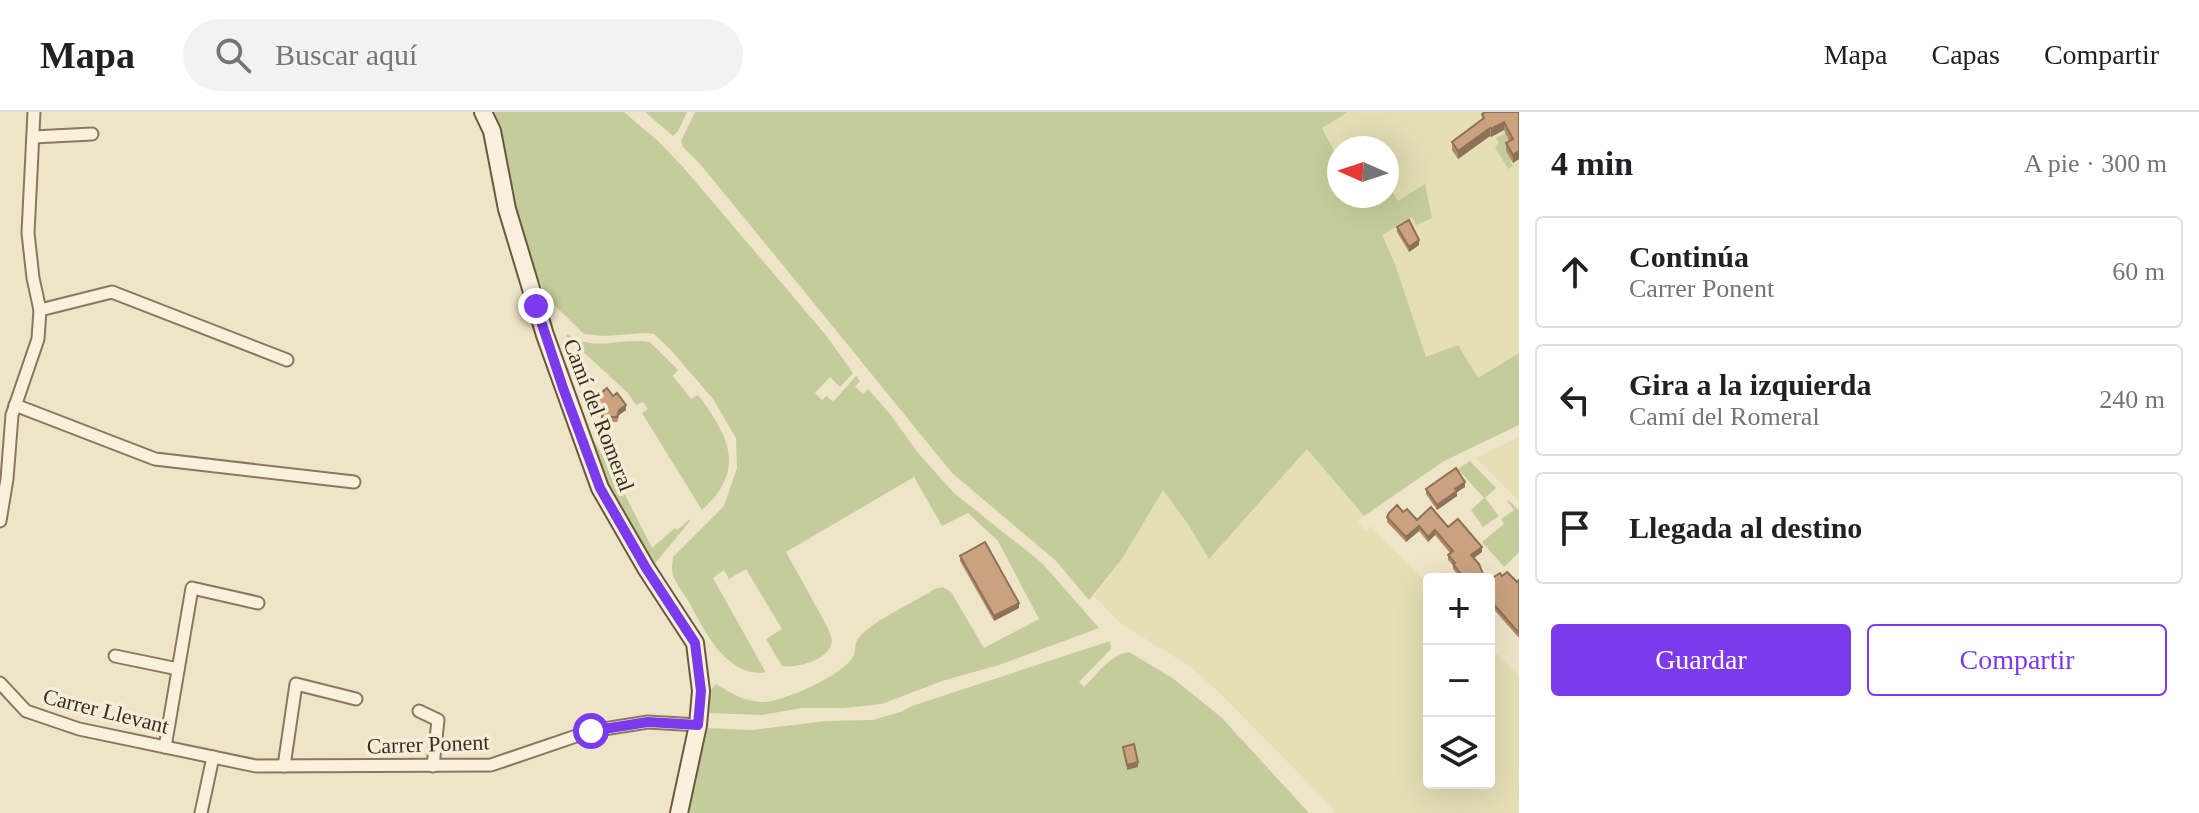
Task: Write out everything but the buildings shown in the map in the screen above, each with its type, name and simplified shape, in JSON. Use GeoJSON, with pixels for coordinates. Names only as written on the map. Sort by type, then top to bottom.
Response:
{"type":"FeatureCollection","features":[{"type":"Feature","properties":{"kind":"street"},"geometry":{"type":"LineString","coordinates":[[0,521],[15,405],[38,339],[40,310],[28,233],[34,112]]}},
{"type":"Feature","properties":{"kind":"street","name":"Camí del Romeral"},"geometry":{"type":"LineString","coordinates":[[483,112],[492,131],[507,209],[545,335],[600,488],[646,568],[695,643],[701,691],[698,725],[679,813]]}},
{"type":"Feature","properties":{"kind":"street"},"geometry":{"type":"LineString","coordinates":[[33,137],[92,134]]}},
{"type":"Feature","properties":{"kind":"street"},"geometry":{"type":"LineString","coordinates":[[40,310],[112,292],[287,360]]}},
{"type":"Feature","properties":{"kind":"street"},"geometry":{"type":"LineString","coordinates":[[15,405],[155,459],[354,482]]}},
{"type":"Feature","properties":{"kind":"street"},"geometry":{"type":"LineString","coordinates":[[165,747],[192,588],[258,603]]}},
{"type":"Feature","properties":{"kind":"street"},"geometry":{"type":"LineString","coordinates":[[115,656],[178,669]]}},
{"type":"Feature","properties":{"kind":"street","name":"Carrer Llevant"},"geometry":{"type":"LineString","coordinates":[[0,683],[26,711],[79,729],[213,757]]}},
{"type":"Feature","properties":{"kind":"street"},"geometry":{"type":"LineString","coordinates":[[284,766],[296,684],[356,699]]}},
{"type":"Feature","properties":{"kind":"street"},"geometry":{"type":"LineString","coordinates":[[419,711],[438,720],[433,766]]}},
{"type":"Feature","properties":{"kind":"street","name":"Carrer Ponent"},"geometry":{"type":"LineString","coordinates":[[213,757],[256,766],[491,765],[591,731],[648,722],[698,725]]}},
{"type":"Feature","properties":{"kind":"street"},"geometry":{"type":"LineString","coordinates":[[201,813],[213,757]]}},
{"type":"Feature","properties":{"kind":"shaded area"},"geometry":{"type":"Polygon","coordinates":[[[1348,112],[1519,112],[1519,353],[1478,378],[1426,357],[1395,264],[1365,208],[1399,208],[1399,136],[1327,136],[1327,139],[1321,128],[1348,112]]]}},
{"type":"Feature","properties":{"kind":"shaded area"},"geometry":{"type":"Polygon","coordinates":[[[1519,437],[1519,501],[1476,458],[1519,437]]]}},
{"type":"Feature","properties":{"kind":"shaded area"},"geometry":{"type":"Polygon","coordinates":[[[1307,449],[1364,516],[1358,522],[1365,531],[1371,526],[1423,579],[1423,789],[1495,789],[1495,652],[1519,676],[1519,813],[1335,813],[1219,692],[1189,666],[1120,623],[1094,596],[1122,559],[1163,489],[1209,558],[1307,449]]]}},
{"type":"Feature","properties":{"kind":"green space"},"geometry":{"type":"Polygon","coordinates":[[[495,112],[624,112],[658,141],[825,334],[853,373],[840,387],[830,377],[815,393],[822,400],[827,396],[833,402],[856,376],[860,381],[855,387],[863,394],[868,389],[954,493],[1042,563],[1099,628],[882,704],[802,708],[762,715],[707,713],[708,693],[716,684],[743,698],[761,702],[783,698],[811,687],[847,664],[863,633],[935,589],[943,587],[951,592],[984,648],[1039,619],[998,541],[968,513],[942,526],[914,477],[786,552],[831,636],[830,648],[820,658],[796,666],[782,666],[766,639],[782,629],[746,569],[729,579],[724,570],[713,578],[765,671],[749,671],[727,659],[717,649],[676,582],[672,568],[673,557],[724,506],[737,468],[736,438],[713,399],[654,334],[584,334],[546,297],[540,281],[537,283],[520,227],[495,112]]]}},
{"type":"Feature","properties":{"kind":"green space"},"geometry":{"type":"Polygon","coordinates":[[[645,112],[687,112],[673,136],[645,112]]]}},
{"type":"Feature","properties":{"kind":"green space"},"geometry":{"type":"Polygon","coordinates":[[[695,112],[1348,112],[1322,128],[1327,137],[1327,208],[1399,208],[1399,200],[1425,184],[1432,218],[1416,225],[1412,217],[1382,235],[1426,357],[1458,345],[1478,378],[1519,353],[1519,425],[1444,461],[1364,516],[1307,449],[1209,559],[1163,490],[1122,559],[1089,600],[1055,560],[952,473],[681,141],[695,112]]]}},
{"type":"Feature","properties":{"kind":"green space"},"geometry":{"type":"Polygon","coordinates":[[[1505,133],[1512,147],[1513,166],[1508,169],[1495,147],[1499,144],[1496,138],[1505,133]]]}},
{"type":"Feature","properties":{"kind":"green space"},"geometry":{"type":"Polygon","coordinates":[[[568,334],[578,340],[597,344],[650,342],[678,370],[673,376],[691,399],[698,395],[725,439],[729,467],[725,481],[702,510],[642,413],[648,409],[643,402],[636,405],[628,393],[566,336],[568,334]]]}},
{"type":"Feature","properties":{"kind":"green space"},"geometry":{"type":"Polygon","coordinates":[[[556,340],[569,369],[569,377],[589,432],[612,469],[652,548],[690,519],[652,567],[606,490],[556,340]]]}},
{"type":"Feature","properties":{"kind":"green space"},"geometry":{"type":"Polygon","coordinates":[[[1470,461],[1496,488],[1485,498],[1499,516],[1483,527],[1471,510],[1484,498],[1458,469],[1470,461]]]}},
{"type":"Feature","properties":{"kind":"green space"},"geometry":{"type":"Polygon","coordinates":[[[1508,500],[1519,510],[1519,552],[1504,567],[1482,542],[1504,524],[1501,519],[1514,510],[1508,500]]]}},
{"type":"Feature","properties":{"kind":"green space"},"geometry":{"type":"Polygon","coordinates":[[[1110,641],[1111,649],[1079,682],[1084,687],[1110,661],[1129,652],[1174,679],[1222,718],[1309,813],[683,813],[701,729],[752,730],[826,721],[872,720],[1110,641]]]}},
{"type":"Feature","properties":{"kind":"route"},"geometry":{"type":"LineString","coordinates":[[536,306],[600,488],[646,568],[695,643],[701,691],[698,725],[648,722],[591,731]]}}]}
